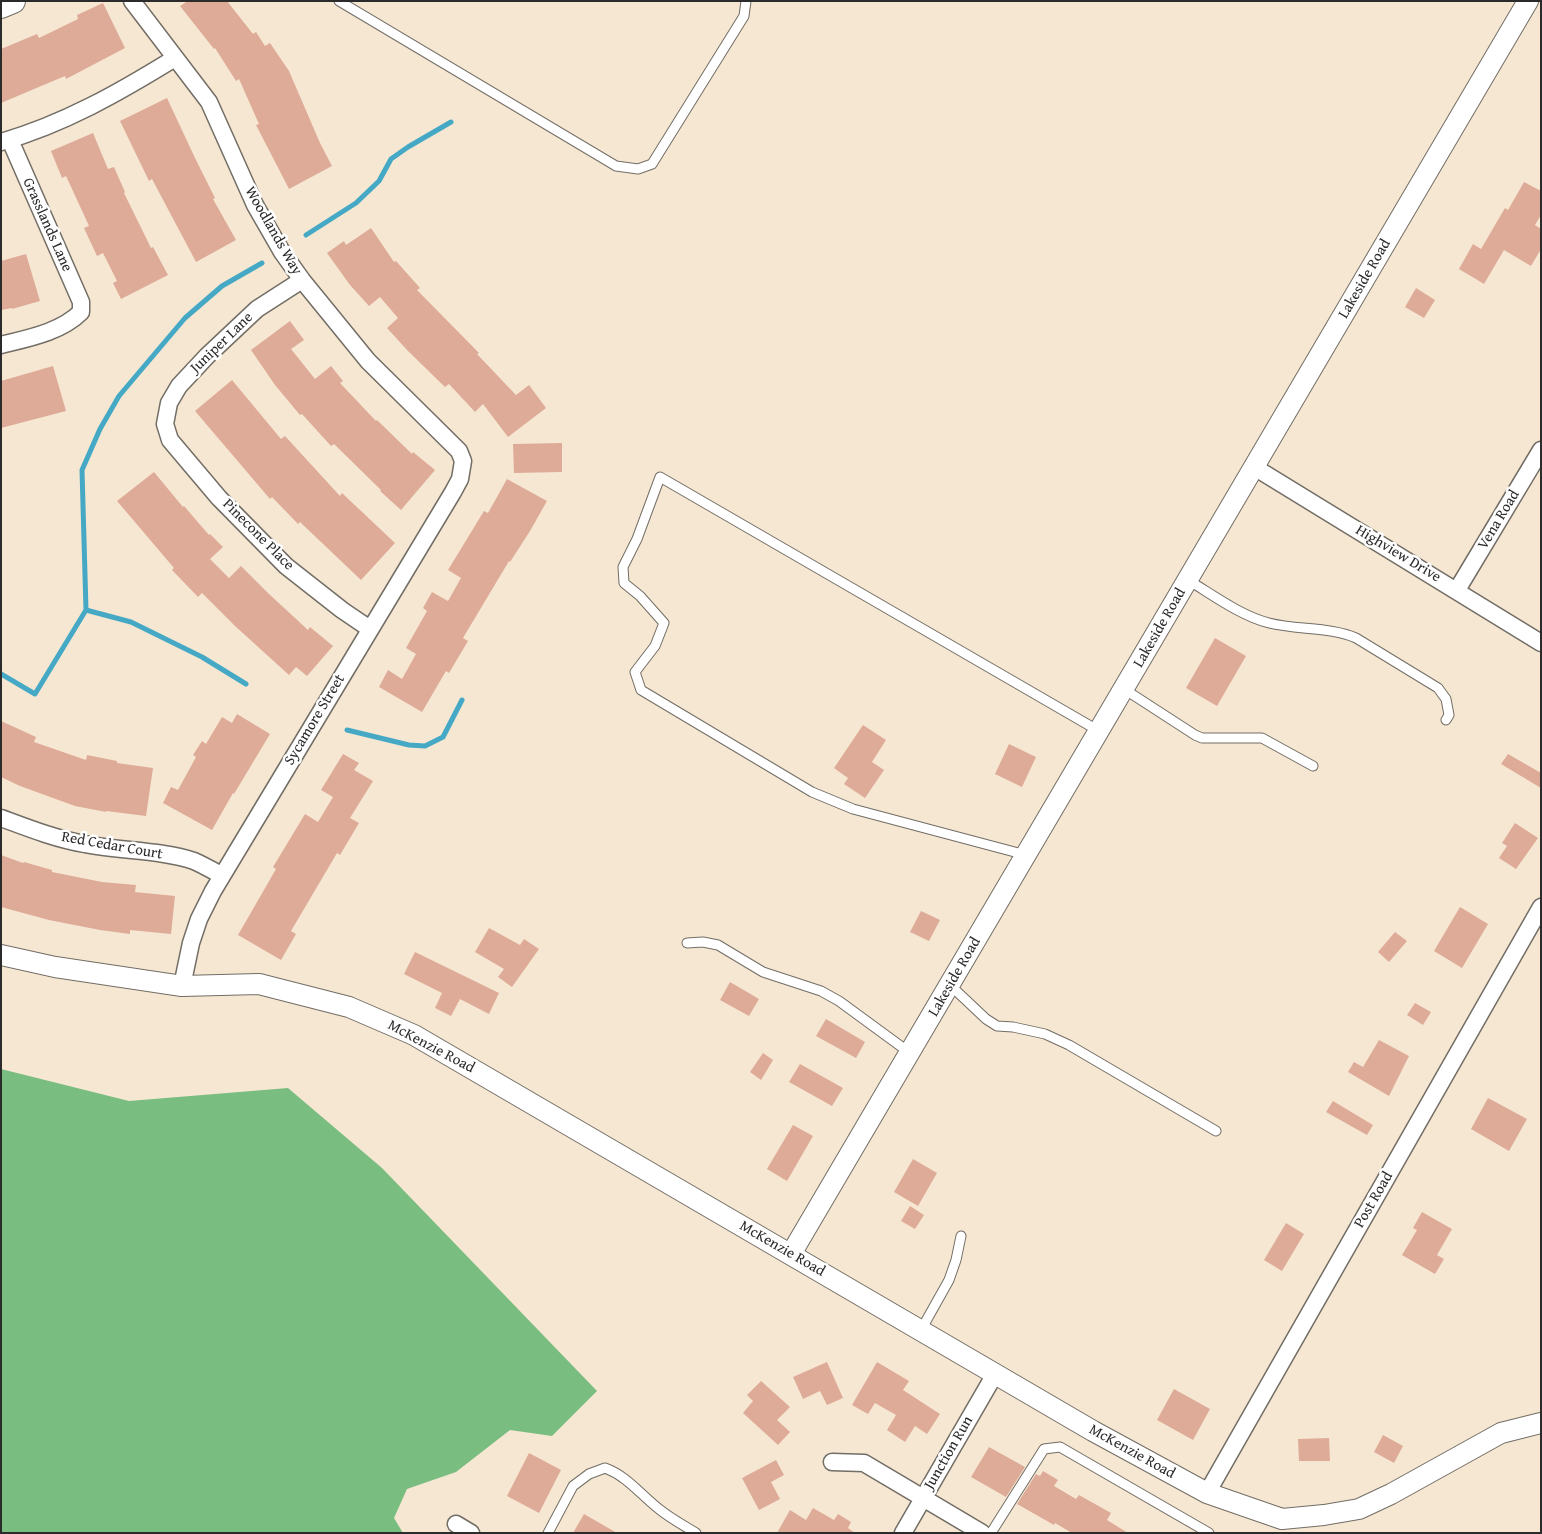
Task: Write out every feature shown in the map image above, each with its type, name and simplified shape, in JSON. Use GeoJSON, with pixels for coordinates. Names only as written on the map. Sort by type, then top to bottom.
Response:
{"type":"FeatureCollection","features":[{"type":"Feature","properties":{"kind":"main road"},"geometry":{"type":"LineString","coordinates":[[1,6],[13,1]]}},
{"type":"Feature","properties":{"kind":"street","name":"Woodlands Way"},"geometry":{"type":"LineString","coordinates":[[132,1],[209,102],[255,204],[282,252],[302,280],[368,361],[445,436],[459,451],[463,461]]}},
{"type":"Feature","properties":{"kind":"street","name":"Lakeside Road"},"geometry":{"type":"LineString","coordinates":[[792,1254],[1528,1]]}},
{"type":"Feature","properties":{"kind":"street"},"geometry":{"type":"LineString","coordinates":[[5,141],[80,113],[175,58]]}},
{"type":"Feature","properties":{"kind":"street","name":"Grasslands Lane"},"geometry":{"type":"LineString","coordinates":[[1,344],[62,327],[72,322],[81,312],[81,302],[5,141]]}},
{"type":"Feature","properties":{"kind":"street","name":"Juniper Lane"},"geometry":{"type":"LineString","coordinates":[[165,424],[172,398],[179,386],[201,362],[258,309],[302,280]]}},
{"type":"Feature","properties":{"kind":"street","name":"Pinecone Place"},"geometry":{"type":"LineString","coordinates":[[165,424],[170,440],[219,498],[286,566],[342,610],[370,629]]}},
{"type":"Feature","properties":{"kind":"street","name":"Vena Road"},"geometry":{"type":"LineString","coordinates":[[1456,590],[1541,450]]}},
{"type":"Feature","properties":{"kind":"street","name":"Sycamore Street"},"geometry":{"type":"LineString","coordinates":[[182,986],[191,943],[199,919],[221,875],[453,492],[460,479],[463,461]]}},
{"type":"Feature","properties":{"kind":"street","name":"Highview Drive"},"geometry":{"type":"LineString","coordinates":[[1254,467],[1541,643]]}},
{"type":"Feature","properties":{"kind":"street","name":"Red Cedar Court"},"geometry":{"type":"LineString","coordinates":[[1,818],[33,830],[82,844],[117,850],[156,853],[193,861],[221,875]]}},
{"type":"Feature","properties":{"kind":"street","name":"Post Road"},"geometry":{"type":"LineString","coordinates":[[1207,1493],[1541,907]]}},
{"type":"Feature","properties":{"kind":"street","name":"McKenzie Road"},"geometry":{"type":"LineString","coordinates":[[1,955],[55,966],[182,986],[259,984],[349,1007],[414,1035],[1093,1431],[1207,1493],[1282,1519],[1359,1509],[1391,1494],[1501,1433],[1541,1423]]}},
{"type":"Feature","properties":{"kind":"street","name":"Junction Run"},"geometry":{"type":"LineString","coordinates":[[903,1533],[996,1374]]}},
{"type":"Feature","properties":{"kind":"street"},"geometry":{"type":"LineString","coordinates":[[832,1462],[864,1463],[982,1533]]}},
{"type":"Feature","properties":{"kind":"street"},"geometry":{"type":"LineString","coordinates":[[456,1524],[471,1533]]}},
{"type":"Feature","properties":{"kind":"lane"},"geometry":{"type":"LineString","coordinates":[[338,1],[616,166],[638,169],[652,164],[744,16],[746,1]]}},
{"type":"Feature","properties":{"kind":"lane"},"geometry":{"type":"LineString","coordinates":[[1026,855],[853,809],[812,792],[642,690],[635,672],[655,646],[664,623],[640,596],[624,583],[623,567],[637,539],[660,477],[1099,731]]}},
{"type":"Feature","properties":{"kind":"lane"},"geometry":{"type":"LineString","coordinates":[[1188,580],[1253,618],[1308,630],[1344,632],[1356,638],[1438,688],[1446,700],[1449,715],[1446,720]]}},
{"type":"Feature","properties":{"kind":"lane"},"geometry":{"type":"LineString","coordinates":[[1124,688],[1202,738],[1262,738],[1313,766]]}},
{"type":"Feature","properties":{"kind":"lane"},"geometry":{"type":"LineString","coordinates":[[687,943],[704,942],[718,945],[763,972],[821,991],[839,1001],[910,1053]]}},
{"type":"Feature","properties":{"kind":"lane"},"geometry":{"type":"LineString","coordinates":[[950,985],[986,1019],[997,1026],[1013,1027],[1045,1034],[1069,1045],[1216,1131]]}},
{"type":"Feature","properties":{"kind":"lane"},"geometry":{"type":"LineString","coordinates":[[921,1330],[949,1280],[961,1236]]}},
{"type":"Feature","properties":{"kind":"lane"},"geometry":{"type":"LineString","coordinates":[[991,1533],[1044,1449],[1060,1447],[1209,1533]]}},
{"type":"Feature","properties":{"kind":"lane"},"geometry":{"type":"LineString","coordinates":[[548,1533],[573,1486],[589,1474],[605,1468],[614,1472],[634,1487],[659,1509],[696,1533]]}},
{"type":"Feature","properties":{"kind":"green space"},"geometry":{"type":"Polygon","coordinates":[[[1,1069],[129,1101],[288,1088],[382,1168],[597,1391],[552,1436],[510,1430],[456,1472],[407,1489],[394,1518],[403,1533],[1,1533],[1,1069]]]}},
{"type":"Feature","properties":{"kind":"building"},"geometry":{"type":"Polygon","coordinates":[[[188,1],[227,1],[253,34],[256,32],[265,46],[270,43],[289,71],[332,166],[289,189],[256,125],[259,124],[239,79],[236,81],[215,48],[180,6],[188,1]]]}},
{"type":"Feature","properties":{"kind":"building"},"geometry":{"type":"Polygon","coordinates":[[[103,3],[125,48],[66,79],[65,76],[1,103],[1,49],[37,34],[39,38],[78,19],[77,15],[103,3]]]}},
{"type":"Feature","properties":{"kind":"building"},"geometry":{"type":"Polygon","coordinates":[[[167,98],[215,198],[213,199],[236,240],[196,262],[152,179],[149,181],[120,121],[167,98]]]}},
{"type":"Feature","properties":{"kind":"building"},"geometry":{"type":"Polygon","coordinates":[[[93,133],[108,169],[114,167],[124,193],[151,248],[153,247],[168,275],[121,299],[113,283],[117,281],[103,253],[97,256],[84,228],[89,226],[66,176],[62,178],[51,151],[93,133]]]}},
{"type":"Feature","properties":{"kind":"building"},"geometry":{"type":"Polygon","coordinates":[[[1524,182],[1541,191],[1541,215],[1535,225],[1541,229],[1541,249],[1531,266],[1504,250],[1484,284],[1459,269],[1473,244],[1481,249],[1505,208],[1508,210],[1524,182]]]}},
{"type":"Feature","properties":{"kind":"building"},"geometry":{"type":"Polygon","coordinates":[[[371,228],[394,262],[396,261],[420,288],[417,290],[479,353],[477,354],[516,395],[529,385],[546,408],[508,437],[483,404],[475,412],[449,384],[445,387],[408,351],[387,328],[398,318],[380,297],[369,306],[350,285],[327,253],[344,241],[346,245],[371,228]]]}},
{"type":"Feature","properties":{"kind":"building"},"geometry":{"type":"Polygon","coordinates":[[[26,254],[40,301],[1,310],[1,261],[26,254]]]}},
{"type":"Feature","properties":{"kind":"building"},"geometry":{"type":"Polygon","coordinates":[[[1416,288],[1435,300],[1424,318],[1405,307],[1416,288]]]}},
{"type":"Feature","properties":{"kind":"building"},"geometry":{"type":"Polygon","coordinates":[[[290,321],[304,340],[291,349],[315,379],[331,366],[343,381],[340,383],[376,421],[412,454],[413,452],[435,470],[401,510],[334,444],[331,446],[302,414],[300,415],[275,385],[251,350],[290,321]]]}},
{"type":"Feature","properties":{"kind":"building"},"geometry":{"type":"Polygon","coordinates":[[[53,366],[66,411],[1,428],[1,381],[53,366]]]}},
{"type":"Feature","properties":{"kind":"building"},"geometry":{"type":"Polygon","coordinates":[[[232,380],[281,439],[285,436],[340,496],[342,493],[395,543],[361,580],[300,522],[298,524],[272,497],[270,499],[195,411],[232,380]]]}},
{"type":"Feature","properties":{"kind":"building"},"geometry":{"type":"Polygon","coordinates":[[[562,443],[562,472],[514,473],[513,444],[562,443]]]}},
{"type":"Feature","properties":{"kind":"building"},"geometry":{"type":"Polygon","coordinates":[[[154,472],[183,507],[223,547],[210,559],[229,578],[241,566],[308,630],[310,627],[333,646],[307,676],[296,667],[289,675],[202,593],[198,597],[172,570],[174,568],[117,501],[154,472]]]}},
{"type":"Feature","properties":{"kind":"building"},"geometry":{"type":"Polygon","coordinates":[[[507,479],[547,501],[463,638],[468,641],[449,673],[446,671],[422,712],[379,687],[388,670],[402,679],[416,654],[406,648],[427,611],[423,608],[432,592],[448,601],[461,578],[448,570],[484,511],[488,513],[507,479]]]}},
{"type":"Feature","properties":{"kind":"building"},"geometry":{"type":"Polygon","coordinates":[[[1215,638],[1246,656],[1217,706],[1186,688],[1215,638]]]}},
{"type":"Feature","properties":{"kind":"building"},"geometry":{"type":"Polygon","coordinates":[[[237,714],[270,734],[212,830],[163,803],[171,787],[178,790],[196,757],[193,755],[202,741],[206,744],[222,717],[232,723],[237,714]]]}},
{"type":"Feature","properties":{"kind":"building"},"geometry":{"type":"Polygon","coordinates":[[[1,721],[36,737],[34,742],[86,760],[87,755],[117,761],[117,763],[153,768],[146,816],[106,812],[75,806],[1,777],[1,721]]]}},
{"type":"Feature","properties":{"kind":"building"},"geometry":{"type":"Polygon","coordinates":[[[863,725],[886,740],[872,762],[884,770],[865,798],[844,784],[848,778],[834,768],[863,725]]]}},
{"type":"Feature","properties":{"kind":"building"},"geometry":{"type":"Polygon","coordinates":[[[1009,744],[1036,757],[1022,787],[995,774],[1009,744]]]}},
{"type":"Feature","properties":{"kind":"building"},"geometry":{"type":"Polygon","coordinates":[[[343,754],[359,763],[354,770],[373,781],[350,818],[359,823],[340,855],[337,853],[291,931],[296,934],[281,960],[238,935],[276,869],[273,867],[305,814],[318,822],[333,797],[321,790],[343,754]]]}},
{"type":"Feature","properties":{"kind":"building"},"geometry":{"type":"Polygon","coordinates":[[[1508,754],[1541,773],[1541,788],[1501,764],[1508,754]]]}},
{"type":"Feature","properties":{"kind":"building"},"geometry":{"type":"Polygon","coordinates":[[[1515,823],[1538,838],[1516,869],[1499,858],[1507,846],[1502,843],[1515,823]]]}},
{"type":"Feature","properties":{"kind":"building"},"geometry":{"type":"Polygon","coordinates":[[[1,855],[52,870],[52,872],[102,882],[136,885],[135,892],[175,896],[171,934],[130,930],[130,934],[100,930],[49,920],[1,907],[1,855]]]}},
{"type":"Feature","properties":{"kind":"building"},"geometry":{"type":"Polygon","coordinates":[[[1460,907],[1488,924],[1462,968],[1434,951],[1460,907]]]}},
{"type":"Feature","properties":{"kind":"building"},"geometry":{"type":"Polygon","coordinates":[[[921,911],[940,920],[929,941],[910,932],[921,911]]]}},
{"type":"Feature","properties":{"kind":"building"},"geometry":{"type":"Polygon","coordinates":[[[489,928],[520,945],[524,939],[539,949],[512,987],[498,977],[504,969],[475,952],[489,928]]]}},
{"type":"Feature","properties":{"kind":"building"},"geometry":{"type":"Polygon","coordinates":[[[1395,932],[1407,941],[1389,962],[1378,952],[1395,932]]]}},
{"type":"Feature","properties":{"kind":"building"},"geometry":{"type":"Polygon","coordinates":[[[415,952],[499,993],[489,1014],[460,999],[451,1016],[435,1008],[442,993],[404,974],[415,952]]]}},
{"type":"Feature","properties":{"kind":"building"},"geometry":{"type":"Polygon","coordinates":[[[730,982],[759,999],[749,1016],[720,1000],[730,982]]]}},
{"type":"Feature","properties":{"kind":"building"},"geometry":{"type":"Polygon","coordinates":[[[1415,1003],[1431,1012],[1423,1025],[1407,1015],[1415,1003]]]}},
{"type":"Feature","properties":{"kind":"building"},"geometry":{"type":"Polygon","coordinates":[[[826,1019],[865,1042],[856,1058],[816,1036],[826,1019]]]}},
{"type":"Feature","properties":{"kind":"building"},"geometry":{"type":"Polygon","coordinates":[[[1379,1040],[1409,1056],[1389,1096],[1348,1072],[1354,1062],[1363,1067],[1379,1040]]]}},
{"type":"Feature","properties":{"kind":"building"},"geometry":{"type":"Polygon","coordinates":[[[763,1053],[773,1060],[761,1080],[750,1072],[763,1053]]]}},
{"type":"Feature","properties":{"kind":"building"},"geometry":{"type":"Polygon","coordinates":[[[800,1064],[843,1088],[832,1106],[789,1082],[800,1064]]]}},
{"type":"Feature","properties":{"kind":"building"},"geometry":{"type":"Polygon","coordinates":[[[1488,1098],[1527,1119],[1509,1151],[1471,1129],[1488,1098]]]}},
{"type":"Feature","properties":{"kind":"building"},"geometry":{"type":"Polygon","coordinates":[[[1333,1101],[1373,1125],[1367,1135],[1326,1112],[1333,1101]]]}},
{"type":"Feature","properties":{"kind":"building"},"geometry":{"type":"Polygon","coordinates":[[[793,1125],[813,1136],[787,1181],[767,1169],[793,1125]]]}},
{"type":"Feature","properties":{"kind":"building"},"geometry":{"type":"Polygon","coordinates":[[[913,1159],[937,1173],[918,1206],[894,1192],[913,1159]]]}},
{"type":"Feature","properties":{"kind":"building"},"geometry":{"type":"Polygon","coordinates":[[[910,1206],[924,1215],[915,1229],[901,1221],[910,1206]]]}},
{"type":"Feature","properties":{"kind":"building"},"geometry":{"type":"Polygon","coordinates":[[[1422,1212],[1452,1229],[1437,1255],[1444,1259],[1435,1274],[1402,1255],[1417,1230],[1413,1228],[1422,1212]]]}},
{"type":"Feature","properties":{"kind":"building"},"geometry":{"type":"Polygon","coordinates":[[[1286,1223],[1304,1234],[1282,1271],[1264,1260],[1286,1223]]]}},
{"type":"Feature","properties":{"kind":"building"},"geometry":{"type":"Polygon","coordinates":[[[827,1362],[843,1398],[827,1405],[820,1391],[803,1399],[793,1377],[827,1362]]]}},
{"type":"Feature","properties":{"kind":"building"},"geometry":{"type":"Polygon","coordinates":[[[877,1362],[909,1381],[903,1390],[940,1414],[927,1434],[915,1426],[905,1442],[887,1430],[896,1415],[875,1403],[868,1414],[852,1405],[877,1362]]]}},
{"type":"Feature","properties":{"kind":"building"},"geometry":{"type":"Polygon","coordinates":[[[761,1381],[790,1407],[777,1420],[790,1432],[778,1445],[743,1413],[753,1401],[747,1395],[761,1381]]]}},
{"type":"Feature","properties":{"kind":"building"},"geometry":{"type":"Polygon","coordinates":[[[1174,1389],[1210,1409],[1193,1440],[1157,1420],[1174,1389]]]}},
{"type":"Feature","properties":{"kind":"building"},"geometry":{"type":"Polygon","coordinates":[[[1383,1435],[1403,1446],[1394,1463],[1374,1452],[1383,1435]]]}},
{"type":"Feature","properties":{"kind":"building"},"geometry":{"type":"Polygon","coordinates":[[[1329,1438],[1330,1461],[1299,1461],[1298,1439],[1329,1438]]]}},
{"type":"Feature","properties":{"kind":"building"},"geometry":{"type":"Polygon","coordinates":[[[989,1447],[1025,1467],[1006,1497],[971,1477],[989,1447]]]}},
{"type":"Feature","properties":{"kind":"building"},"geometry":{"type":"Polygon","coordinates":[[[529,1453],[561,1470],[539,1513],[507,1496],[529,1453]]]}},
{"type":"Feature","properties":{"kind":"building"},"geometry":{"type":"Polygon","coordinates":[[[776,1460],[784,1475],[771,1482],[780,1499],[759,1510],[742,1478],[776,1460]]]}},
{"type":"Feature","properties":{"kind":"building"},"geometry":{"type":"Polygon","coordinates":[[[1043,1471],[1058,1480],[1054,1486],[1076,1499],[1079,1495],[1111,1513],[1107,1520],[1128,1533],[1072,1533],[1017,1504],[1036,1474],[1040,1476],[1043,1471]]]}},
{"type":"Feature","properties":{"kind":"building"},"geometry":{"type":"Polygon","coordinates":[[[813,1508],[834,1520],[838,1514],[851,1522],[848,1528],[855,1533],[777,1533],[790,1510],[806,1520],[813,1508]]]}},
{"type":"Feature","properties":{"kind":"building"},"geometry":{"type":"Polygon","coordinates":[[[584,1514],[617,1533],[573,1533],[584,1514]]]}},
{"type":"Feature","properties":{"kind":"waterway"},"geometry":{"type":"LineString","coordinates":[[306,235],[356,203],[379,181],[391,159],[451,122]]}},
{"type":"Feature","properties":{"kind":"waterway"},"geometry":{"type":"LineString","coordinates":[[1,674],[35,694],[86,610],[82,470],[100,429],[119,396],[185,318],[222,286],[262,263]]}},
{"type":"Feature","properties":{"kind":"waterway"},"geometry":{"type":"LineString","coordinates":[[86,610],[131,622],[202,657],[246,684]]}},
{"type":"Feature","properties":{"kind":"waterway"},"geometry":{"type":"LineString","coordinates":[[347,730],[409,745],[425,746],[443,737],[462,700]]}}]}
